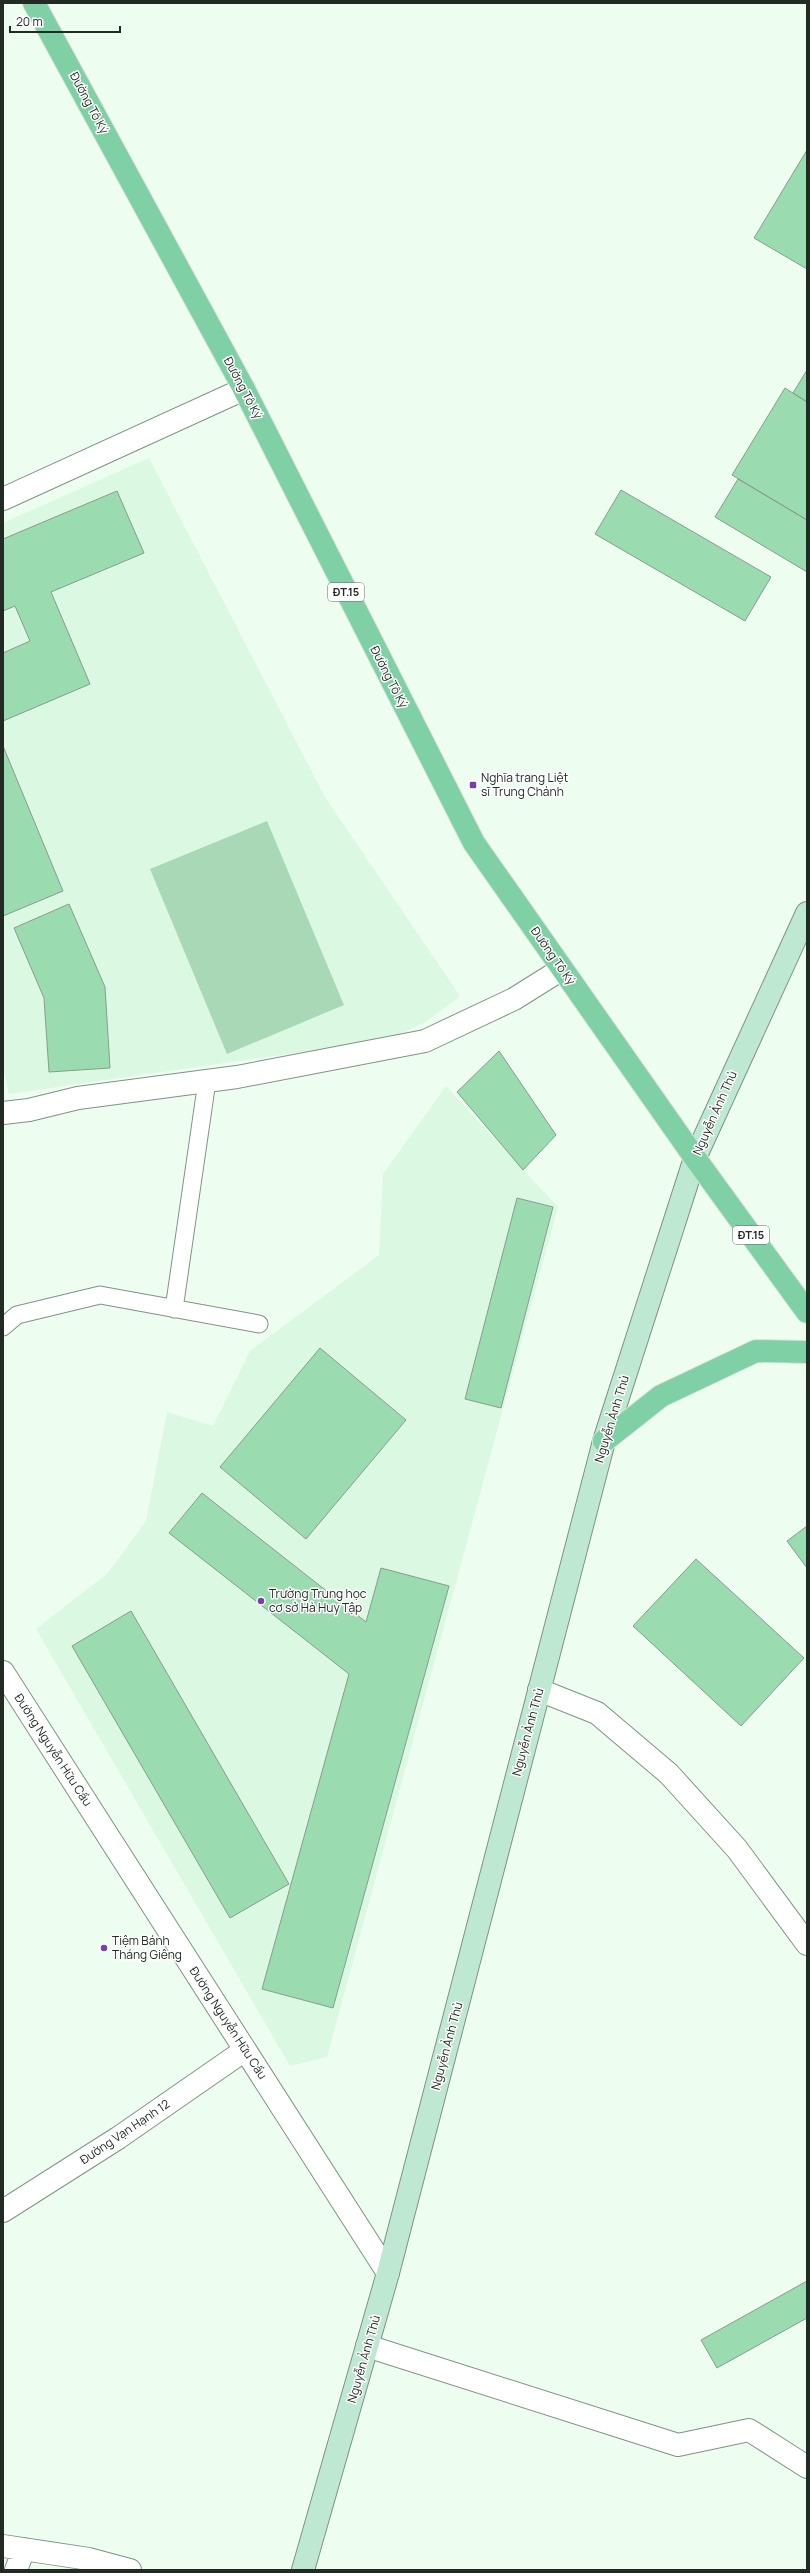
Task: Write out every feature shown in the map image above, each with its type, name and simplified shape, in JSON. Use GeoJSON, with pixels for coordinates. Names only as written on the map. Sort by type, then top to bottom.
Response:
{"type":"FeatureCollection","features":[{"type":"Feature","properties":{"kind":"main road","name":"Đường Tô Ký"},"geometry":{"type":"LineString","coordinates":[[34,3],[244,389],[474,843],[695,1158],[807,1312]]}},
{"type":"Feature","properties":{"kind":"main road","name":"Nguyễn Ảnh Thủ"},"geometry":{"type":"LineString","coordinates":[[303,2570],[388,2273],[604,1440],[695,1158],[807,913]]}},
{"type":"Feature","properties":{"kind":"main road"},"geometry":{"type":"LineString","coordinates":[[604,1440],[661,1396],[756,1352],[807,1352]]}},
{"type":"Feature","properties":{"kind":"street"},"geometry":{"type":"LineString","coordinates":[[3,499],[244,389]]}},
{"type":"Feature","properties":{"kind":"street"},"geometry":{"type":"LineString","coordinates":[[3,1113],[30,1110],[78,1098],[207,1081],[425,1041],[514,999],[562,969]]}},
{"type":"Feature","properties":{"kind":"street","name":"Đường Nguyễn Hữu Cầu"},"geometry":{"type":"LineString","coordinates":[[3,1672],[388,2273]]}},
{"type":"Feature","properties":{"kind":"street"},"geometry":{"type":"LineString","coordinates":[[539,1690],[597,1713],[669,1774],[737,1849],[807,1944]]}},
{"type":"Feature","properties":{"kind":"street","name":"Đường Vạn Hạnh 12"},"geometry":{"type":"LineString","coordinates":[[3,2211],[118,2138],[245,2050]]}},
{"type":"Feature","properties":{"kind":"street"},"geometry":{"type":"LineString","coordinates":[[367,2346],[678,2445],[749,2430],[807,2467]]}},
{"type":"Feature","properties":{"kind":"street"},"geometry":{"type":"LineString","coordinates":[[16,2570],[13,2548],[89,2559],[130,2570]]}},
{"type":"Feature","properties":{"kind":"lane"},"geometry":{"type":"LineString","coordinates":[[174,1309],[207,1081]]}},
{"type":"Feature","properties":{"kind":"lane"},"geometry":{"type":"LineString","coordinates":[[3,1327],[16,1315],[100,1295],[259,1324]]}},
{"type":"Feature","properties":{"kind":"shaded area"},"geometry":{"type":"Polygon","coordinates":[[[149,458],[325,797],[460,996],[426,1022],[386,1040],[9,1094],[3,1067],[3,523],[149,458]]]}},
{"type":"Feature","properties":{"kind":"shaded area"},"geometry":{"type":"Polygon","coordinates":[[[267,821],[344,1005],[227,1054],[150,869],[267,821]]]}},
{"type":"Feature","properties":{"kind":"shaded area","name":"Trường Trung học cơ sở Hà Huy Tập"},"geometry":{"type":"Polygon","coordinates":[[[446,1086],[558,1207],[327,2057],[290,2066],[36,1629],[108,1573],[146,1521],[167,1412],[213,1426],[250,1351],[379,1255],[383,1174],[446,1086]]]}},
{"type":"Feature","properties":{"kind":"building"},"geometry":{"type":"Polygon","coordinates":[[[807,150],[807,269],[754,238],[807,150]]]}},
{"type":"Feature","properties":{"kind":"building"},"geometry":{"type":"Polygon","coordinates":[[[807,370],[807,402],[793,393],[807,370]]]}},
{"type":"Feature","properties":{"kind":"building"},"geometry":{"type":"Polygon","coordinates":[[[785,388],[807,402],[807,520],[732,475],[785,388]]]}},
{"type":"Feature","properties":{"kind":"building"},"geometry":{"type":"Polygon","coordinates":[[[738,479],[807,520],[807,572],[715,517],[738,479]]]}},
{"type":"Feature","properties":{"kind":"building"},"geometry":{"type":"Polygon","coordinates":[[[621,490],[771,577],[745,621],[595,534],[621,490]]]}},
{"type":"Feature","properties":{"kind":"building"},"geometry":{"type":"Polygon","coordinates":[[[117,491],[144,553],[51,592],[90,684],[3,721],[3,653],[30,641],[15,606],[3,611],[3,539],[117,491]]]}},
{"type":"Feature","properties":{"kind":"building"},"geometry":{"type":"Polygon","coordinates":[[[3,746],[63,891],[3,916],[3,746]]]}},
{"type":"Feature","properties":{"kind":"building"},"geometry":{"type":"Polygon","coordinates":[[[69,904],[105,987],[110,1068],[49,1072],[44,998],[14,928],[69,904]]]}},
{"type":"Feature","properties":{"kind":"building"},"geometry":{"type":"Polygon","coordinates":[[[499,1051],[556,1135],[523,1170],[457,1092],[499,1051]]]}},
{"type":"Feature","properties":{"kind":"building"},"geometry":{"type":"Polygon","coordinates":[[[517,1198],[553,1207],[501,1408],[465,1399],[517,1198]]]}},
{"type":"Feature","properties":{"kind":"building"},"geometry":{"type":"Polygon","coordinates":[[[320,1348],[406,1420],[306,1539],[220,1467],[320,1348]]]}},
{"type":"Feature","properties":{"kind":"building","name":"Trường Trung học cơ sở Hà Huy Tập"},"geometry":{"type":"Polygon","coordinates":[[[202,1493],[366,1622],[381,1568],[449,1586],[333,2008],[262,1989],[349,1674],[169,1533],[202,1493]]]}},
{"type":"Feature","properties":{"kind":"building"},"geometry":{"type":"Polygon","coordinates":[[[807,1526],[807,1568],[787,1541],[807,1526]]]}},
{"type":"Feature","properties":{"kind":"building"},"geometry":{"type":"Polygon","coordinates":[[[696,1559],[804,1658],[741,1726],[633,1626],[696,1559]]]}},
{"type":"Feature","properties":{"kind":"building"},"geometry":{"type":"Polygon","coordinates":[[[131,1611],[289,1884],[230,1918],[72,1646],[131,1611]]]}},
{"type":"Feature","properties":{"kind":"building"},"geometry":{"type":"Polygon","coordinates":[[[807,2281],[807,2318],[717,2368],[701,2340],[807,2281]]]}},
{"type":"Feature","properties":{"kind":"place","name":"Nghĩa trang Liệt sĩ Trung Chánh"},"geometry":{"type":"Point","coordinates":[473,785]}},
{"type":"Feature","properties":{"kind":"place","name":"Trường Trung học cơ sở Hà Huy Tập"},"geometry":{"type":"Point","coordinates":[261,1601]}},
{"type":"Feature","properties":{"kind":"place","name":"Tiệm Bánh Tháng Giêng"},"geometry":{"type":"Point","coordinates":[104,1948]}}]}
